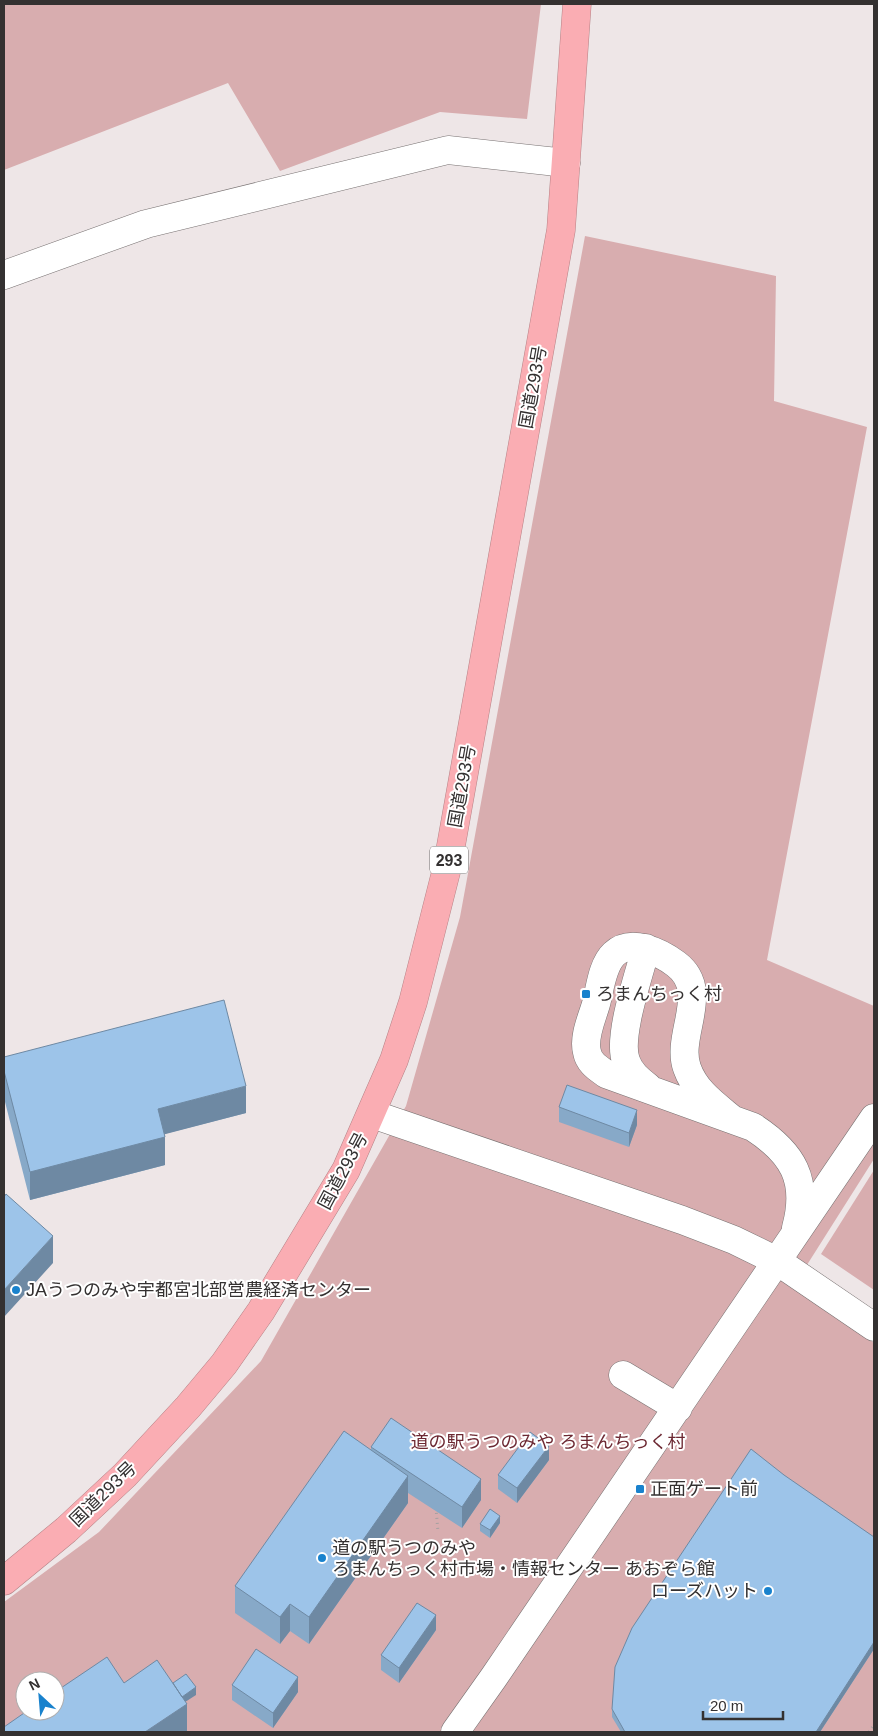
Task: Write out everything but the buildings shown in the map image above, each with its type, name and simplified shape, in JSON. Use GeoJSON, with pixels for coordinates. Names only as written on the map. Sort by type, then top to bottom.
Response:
{"type":"FeatureCollection","features":[{"type":"Feature","properties":{"kind":"highway","name":"国道293号"},"geometry":{"type":"LineString","coordinates":[[4,1581],[66,1530],[125,1475],[188,1407],[224,1364],[261,1311],[346,1170],[394,1060],[413,1002],[448,868],[561,230],[577,4]]}},
{"type":"Feature","properties":{"kind":"street"},"geometry":{"type":"LineString","coordinates":[[4,275],[146,224],[448,150],[566,163]]}},
{"type":"Feature","properties":{"kind":"street"},"geometry":{"type":"LineString","coordinates":[[732,1118],[706,1098],[694,1082],[687,1068],[684,1055],[693,997],[688,979],[677,964],[646,948],[629,946],[614,954],[607,966],[586,1038],[587,1052],[591,1062],[606,1074],[753,1127],[780,1146],[794,1166],[802,1189],[802,1209],[794,1236]]}},
{"type":"Feature","properties":{"kind":"street"},"geometry":{"type":"LineString","coordinates":[[646,948],[623,1038],[625,1060],[632,1074],[651,1090]]}},
{"type":"Feature","properties":{"kind":"street"},"geometry":{"type":"LineString","coordinates":[[372,1114],[682,1220],[734,1240],[777,1261],[874,1327]]}},
{"type":"Feature","properties":{"kind":"street"},"geometry":{"type":"LineString","coordinates":[[455,1732],[678,1408],[874,1118]]}},
{"type":"Feature","properties":{"kind":"street"},"geometry":{"type":"LineString","coordinates":[[623,1375],[678,1408]]}},
{"type":"Feature","properties":{"kind":"path"},"geometry":{"type":"LineString","coordinates":[[431,1433],[433,1453]]}},
{"type":"Feature","properties":{"kind":"path"},"geometry":{"type":"LineString","coordinates":[[436,1502],[438,1532]]}},
{"type":"Feature","properties":{"kind":"path"},"geometry":{"type":"LineString","coordinates":[[869,1732],[874,1725]]}},
{"type":"Feature","properties":{"kind":"green space"},"geometry":{"type":"Polygon","coordinates":[[[4,4],[541,4],[527,119],[440,112],[280,171],[228,83],[4,170],[4,4]]]}},
{"type":"Feature","properties":{"kind":"green space","name":"道の駅うつのみや ろまんちっく村"},"geometry":{"type":"Polygon","coordinates":[[[585,236],[776,276],[774,401],[867,427],[767,960],[874,1006],[874,1159],[793,1287],[874,1343],[874,1732],[4,1732],[4,1602],[99,1532],[261,1361],[406,1106],[460,917],[585,236]]]}},
{"type":"Feature","properties":{"kind":"green space"},"geometry":{"type":"Polygon","coordinates":[[[874,1170],[874,1290],[821,1254],[874,1170]]]}},
{"type":"Feature","properties":{"kind":"place","name":"ろまんちっく村"},"geometry":{"type":"Point","coordinates":[586,994]}},
{"type":"Feature","properties":{"kind":"place","name":"JAうつのみや宇都宮北部営農経済センター"},"geometry":{"type":"Point","coordinates":[16,1290]}},
{"type":"Feature","properties":{"kind":"place","name":"正面ゲート前"},"geometry":{"type":"Point","coordinates":[640,1489]}},
{"type":"Feature","properties":{"kind":"place","name":"道の駅うつのみや ろまんちっく村市場・情報センター あおぞら館"},"geometry":{"type":"Point","coordinates":[322,1558]}},
{"type":"Feature","properties":{"kind":"place","name":"ローズハット"},"geometry":{"type":"Point","coordinates":[768,1591]}}]}
